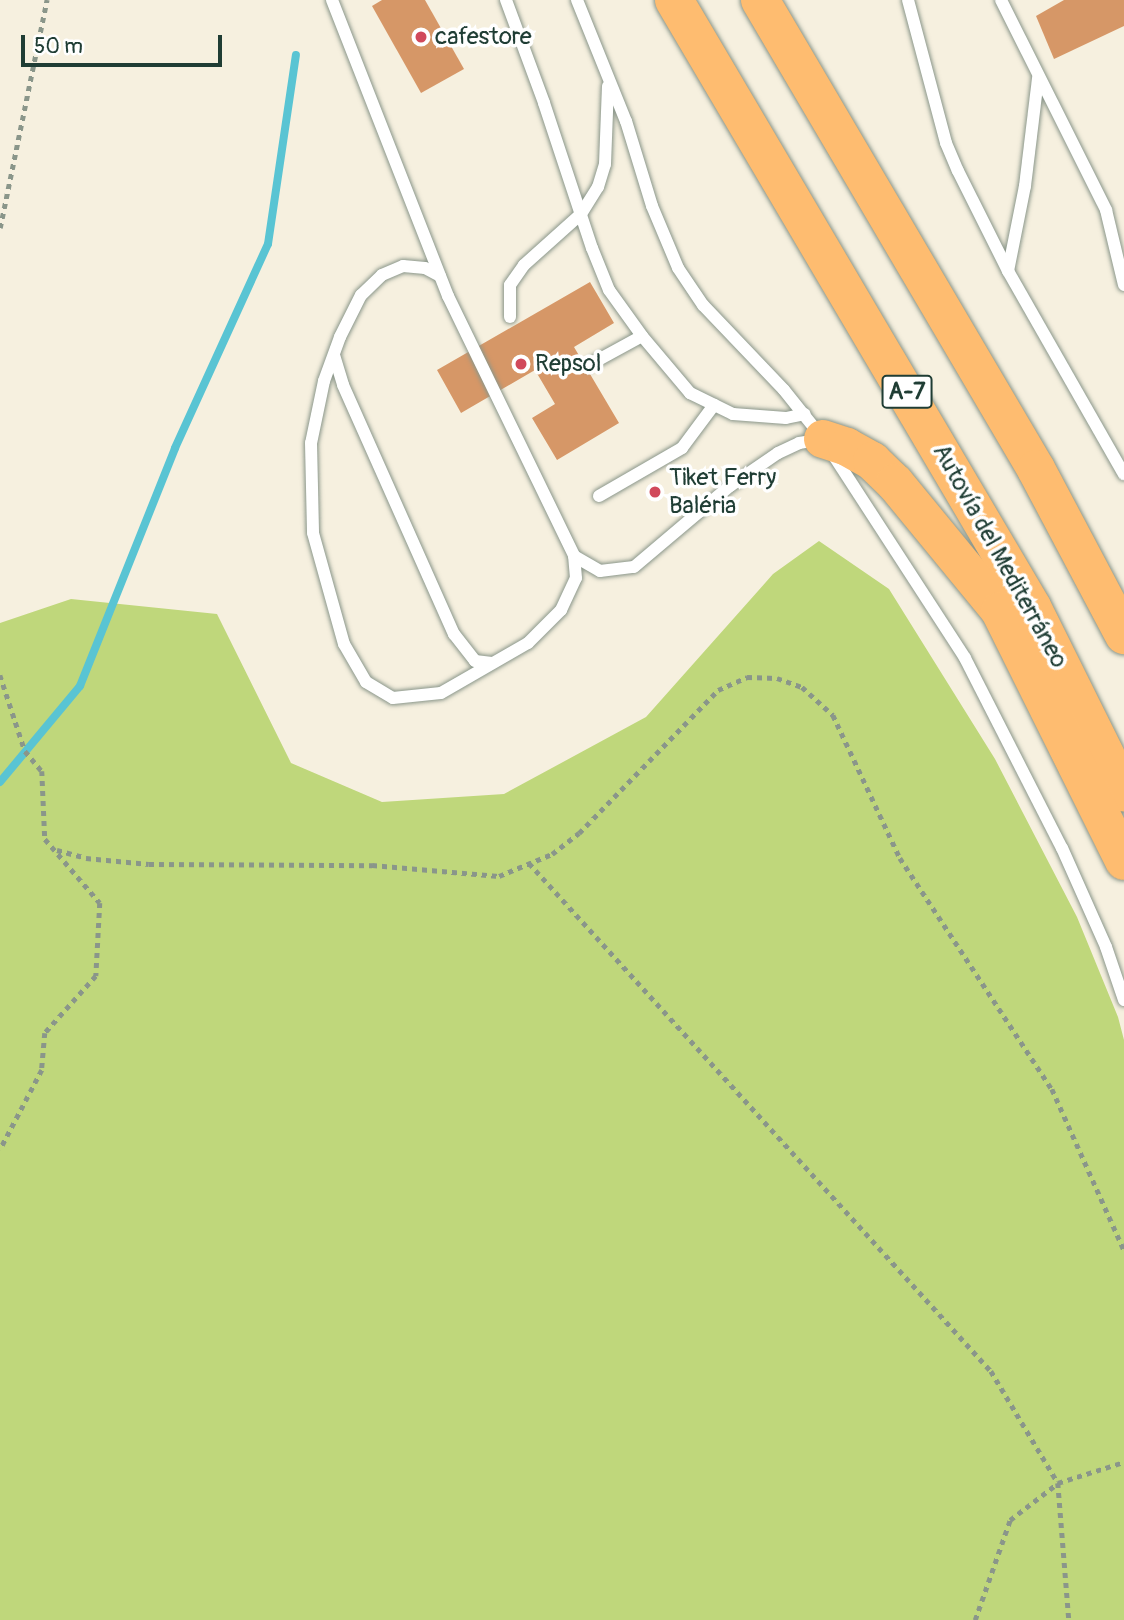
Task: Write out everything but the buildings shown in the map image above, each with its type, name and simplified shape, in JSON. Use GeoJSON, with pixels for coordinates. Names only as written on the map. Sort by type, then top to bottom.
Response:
{"type":"FeatureCollection","features":[{"type":"Feature","properties":{"kind":"highway","name":"Autovía del Mediterráneo"},"geometry":{"type":"LineString","coordinates":[[674,0],[1032,607],[1124,792]]}},
{"type":"Feature","properties":{"kind":"highway"},"geometry":{"type":"LineString","coordinates":[[760,0],[1036,469],[1124,635]]}},
{"type":"Feature","properties":{"kind":"highway"},"geometry":{"type":"LineString","coordinates":[[814,426],[873,461],[895,483],[1000,611],[1124,861]]}},
{"type":"Feature","properties":{"kind":"lane"},"geometry":{"type":"LineString","coordinates":[[332,0],[440,276],[574,556],[576,578],[561,610],[528,643],[441,693],[393,698],[366,681],[344,644],[313,533],[311,443],[334,354],[361,295],[382,275],[403,266],[425,268],[440,276]]}},
{"type":"Feature","properties":{"kind":"lane"},"geometry":{"type":"LineString","coordinates":[[506,0],[610,290],[642,336],[690,393],[733,414],[786,418],[814,426]]}},
{"type":"Feature","properties":{"kind":"lane"},"geometry":{"type":"LineString","coordinates":[[577,0],[626,121],[652,206],[678,268],[703,305],[814,426],[965,658],[1062,848],[1106,947],[1124,1000]]}},
{"type":"Feature","properties":{"kind":"lane"},"geometry":{"type":"LineString","coordinates":[[908,0],[946,143],[1008,271],[1124,474]]}},
{"type":"Feature","properties":{"kind":"lane"},"geometry":{"type":"LineString","coordinates":[[1002,0],[1106,210],[1124,285]]}},
{"type":"Feature","properties":{"kind":"lane"},"geometry":{"type":"LineString","coordinates":[[510,317],[510,285],[524,265],[581,214],[598,187],[605,164],[609,91],[607,72]]}},
{"type":"Feature","properties":{"kind":"lane"},"geometry":{"type":"LineString","coordinates":[[1008,271],[1025,186],[1038,77]]}},
{"type":"Feature","properties":{"kind":"lane"},"geometry":{"type":"LineString","coordinates":[[589,365],[642,336]]}},
{"type":"Feature","properties":{"kind":"lane"},"geometry":{"type":"LineString","coordinates":[[334,354],[343,385],[454,634],[475,661],[493,663]]}},
{"type":"Feature","properties":{"kind":"lane"},"geometry":{"type":"LineString","coordinates":[[599,496],[682,448],[714,405]]}},
{"type":"Feature","properties":{"kind":"lane"},"geometry":{"type":"LineString","coordinates":[[574,556],[600,571],[634,568],[730,486],[778,453],[799,443],[814,426]]}},
{"type":"Feature","properties":{"kind":"path"},"geometry":{"type":"LineString","coordinates":[[0,228],[47,0]]}},
{"type":"Feature","properties":{"kind":"path"},"geometry":{"type":"LineString","coordinates":[[0,675],[25,751],[42,771],[45,839],[100,903],[96,976],[45,1033],[42,1070],[0,1150]]}},
{"type":"Feature","properties":{"kind":"path"},"geometry":{"type":"LineString","coordinates":[[57,850],[86,858],[149,864],[372,865],[499,876],[552,854],[579,833],[718,690],[747,677],[777,678],[803,687],[833,715],[900,858],[1052,1089],[1124,1250]]}},
{"type":"Feature","properties":{"kind":"path"},"geometry":{"type":"LineString","coordinates":[[530,863],[991,1371],[1058,1483],[1069,1620]]}},
{"type":"Feature","properties":{"kind":"path"},"geometry":{"type":"LineString","coordinates":[[975,1620],[1010,1520],[1058,1483],[1124,1462]]}},
{"type":"Feature","properties":{"kind":"green space"},"geometry":{"type":"Polygon","coordinates":[[[819,541],[889,589],[995,759],[1077,917],[1118,1017],[1124,1040],[1124,1620],[0,1620],[0,623],[71,599],[217,614],[291,763],[382,802],[504,794],[646,717],[773,574],[819,541]]]}},
{"type":"Feature","properties":{"kind":"waterway"},"geometry":{"type":"LineString","coordinates":[[0,782],[80,686],[175,448],[268,244],[296,55]]}},
{"type":"Feature","properties":{"kind":"place","name":"cafestore"},"geometry":{"type":"Point","coordinates":[421,37]}},
{"type":"Feature","properties":{"kind":"place","name":"Repsol"},"geometry":{"type":"Point","coordinates":[521,364]}},
{"type":"Feature","properties":{"kind":"place","name":"Tiket Ferry Baléria"},"geometry":{"type":"Point","coordinates":[655,492]}}]}
